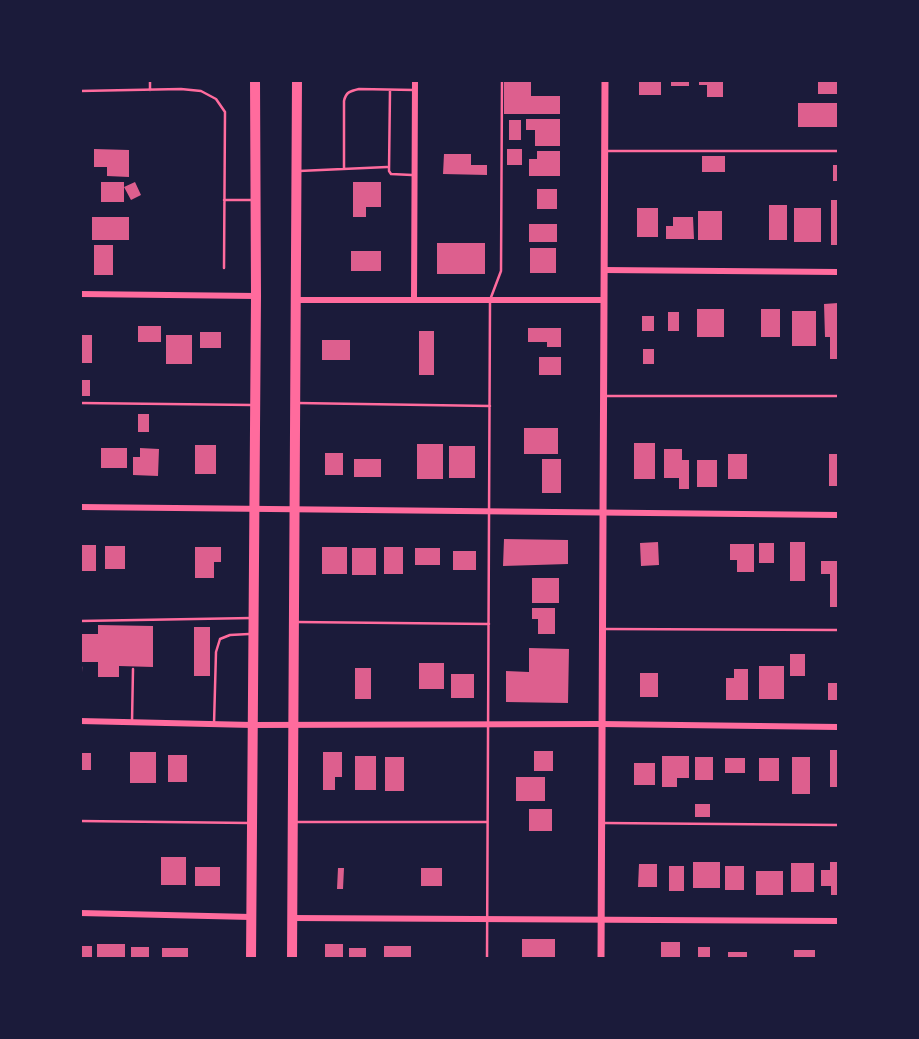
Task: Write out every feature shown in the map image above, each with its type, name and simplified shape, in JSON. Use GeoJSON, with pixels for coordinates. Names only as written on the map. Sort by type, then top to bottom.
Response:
{"type":"FeatureCollection","features":[{"type":"Feature","properties":{"kind":"main road"},"geometry":{"type":"LineString","coordinates":[[251,958],[255,80]]}},
{"type":"Feature","properties":{"kind":"main road"},"geometry":{"type":"LineString","coordinates":[[292,958],[297,80]]}},
{"type":"Feature","properties":{"kind":"street"},"geometry":{"type":"LineString","coordinates":[[414,300],[415,80]]}},
{"type":"Feature","properties":{"kind":"street"},"geometry":{"type":"LineString","coordinates":[[601,958],[605,80]]}},
{"type":"Feature","properties":{"kind":"street"},"geometry":{"type":"LineString","coordinates":[[604,270],[838,272]]}},
{"type":"Feature","properties":{"kind":"street"},"geometry":{"type":"LineString","coordinates":[[80,294],[256,296]]}},
{"type":"Feature","properties":{"kind":"street"},"geometry":{"type":"LineString","coordinates":[[296,300],[603,300]]}},
{"type":"Feature","properties":{"kind":"street"},"geometry":{"type":"LineString","coordinates":[[80,508],[838,515]]}},
{"type":"Feature","properties":{"kind":"street"},"geometry":{"type":"LineString","coordinates":[[80,721],[252,725],[601,724],[838,727]]}},
{"type":"Feature","properties":{"kind":"street"},"geometry":{"type":"LineString","coordinates":[[80,913],[251,917]]}},
{"type":"Feature","properties":{"kind":"street"},"geometry":{"type":"LineString","coordinates":[[292,918],[838,921]]}},
{"type":"Feature","properties":{"kind":"lane"},"geometry":{"type":"LineString","coordinates":[[150,80],[150,90]]}},
{"type":"Feature","properties":{"kind":"lane"},"geometry":{"type":"LineString","coordinates":[[487,958],[491,300],[500,271],[502,80]]}},
{"type":"Feature","properties":{"kind":"lane"},"geometry":{"type":"LineString","coordinates":[[80,90],[181,89],[201,91],[216,99],[225,112],[224,268]]}},
{"type":"Feature","properties":{"kind":"lane"},"geometry":{"type":"LineString","coordinates":[[344,169],[346,95],[359,89],[415,90]]}},
{"type":"Feature","properties":{"kind":"lane"},"geometry":{"type":"LineString","coordinates":[[390,90],[388,167],[391,173],[415,175]]}},
{"type":"Feature","properties":{"kind":"lane"},"geometry":{"type":"LineString","coordinates":[[604,150],[838,150]]}},
{"type":"Feature","properties":{"kind":"lane"},"geometry":{"type":"LineString","coordinates":[[296,171],[388,167]]}},
{"type":"Feature","properties":{"kind":"lane"},"geometry":{"type":"LineString","coordinates":[[224,200],[255,200]]}},
{"type":"Feature","properties":{"kind":"lane"},"geometry":{"type":"LineString","coordinates":[[603,396],[838,396]]}},
{"type":"Feature","properties":{"kind":"lane"},"geometry":{"type":"LineString","coordinates":[[80,403],[254,405]]}},
{"type":"Feature","properties":{"kind":"lane"},"geometry":{"type":"LineString","coordinates":[[295,403],[490,406]]}},
{"type":"Feature","properties":{"kind":"lane"},"geometry":{"type":"LineString","coordinates":[[80,621],[253,618]]}},
{"type":"Feature","properties":{"kind":"lane"},"geometry":{"type":"LineString","coordinates":[[294,622],[489,624]]}},
{"type":"Feature","properties":{"kind":"lane"},"geometry":{"type":"LineString","coordinates":[[602,629],[838,630]]}},
{"type":"Feature","properties":{"kind":"lane"},"geometry":{"type":"LineString","coordinates":[[214,724],[216,652],[220,639],[230,635],[253,634]]}},
{"type":"Feature","properties":{"kind":"lane"},"geometry":{"type":"LineString","coordinates":[[80,689],[81,667]]}},
{"type":"Feature","properties":{"kind":"lane"},"geometry":{"type":"LineString","coordinates":[[132,722],[133,669]]}},
{"type":"Feature","properties":{"kind":"lane"},"geometry":{"type":"LineString","coordinates":[[80,821],[252,824]]}},
{"type":"Feature","properties":{"kind":"lane"},"geometry":{"type":"LineString","coordinates":[[293,822],[488,822]]}},
{"type":"Feature","properties":{"kind":"lane"},"geometry":{"type":"LineString","coordinates":[[601,823],[838,825]]}},
{"type":"Feature","properties":{"kind":"building"},"geometry":{"type":"Polygon","coordinates":[[[504,80],[531,80],[531,96],[560,96],[560,114],[504,114],[504,80]]]}},
{"type":"Feature","properties":{"kind":"building"},"geometry":{"type":"Polygon","coordinates":[[[639,80],[661,80],[661,95],[639,95],[639,80]]]}},
{"type":"Feature","properties":{"kind":"building"},"geometry":{"type":"Polygon","coordinates":[[[671,80],[689,80],[689,86],[671,86],[671,80]]]}},
{"type":"Feature","properties":{"kind":"building"},"geometry":{"type":"Polygon","coordinates":[[[699,80],[723,80],[723,97],[707,97],[707,85],[699,85],[699,80]]]}},
{"type":"Feature","properties":{"kind":"building"},"geometry":{"type":"Polygon","coordinates":[[[818,80],[838,80],[838,94],[818,94],[818,80]]]}},
{"type":"Feature","properties":{"kind":"building"},"geometry":{"type":"Polygon","coordinates":[[[798,103],[838,103],[838,127],[798,127],[798,103]]]}},
{"type":"Feature","properties":{"kind":"building"},"geometry":{"type":"Polygon","coordinates":[[[526,119],[560,119],[560,146],[535,146],[535,130],[526,130],[526,119]]]}},
{"type":"Feature","properties":{"kind":"building"},"geometry":{"type":"Polygon","coordinates":[[[509,120],[521,120],[521,140],[509,140],[509,120]]]}},
{"type":"Feature","properties":{"kind":"building"},"geometry":{"type":"Polygon","coordinates":[[[94,149],[129,150],[129,177],[107,176],[107,167],[94,167],[94,149]]]}},
{"type":"Feature","properties":{"kind":"building"},"geometry":{"type":"Polygon","coordinates":[[[507,149],[522,149],[522,165],[507,165],[507,149]]]}},
{"type":"Feature","properties":{"kind":"building"},"geometry":{"type":"Polygon","coordinates":[[[537,151],[560,151],[560,176],[529,176],[529,159],[537,159],[537,151]]]}},
{"type":"Feature","properties":{"kind":"building"},"geometry":{"type":"Polygon","coordinates":[[[444,154],[471,154],[471,165],[487,165],[487,175],[443,174],[444,154]]]}},
{"type":"Feature","properties":{"kind":"building"},"geometry":{"type":"Polygon","coordinates":[[[702,156],[725,156],[725,172],[702,172],[702,156]]]}},
{"type":"Feature","properties":{"kind":"building"},"geometry":{"type":"Polygon","coordinates":[[[833,165],[838,165],[838,181],[833,181],[833,165]]]}},
{"type":"Feature","properties":{"kind":"building"},"geometry":{"type":"Polygon","coordinates":[[[101,182],[124,182],[124,202],[101,202],[101,182]]]}},
{"type":"Feature","properties":{"kind":"building"},"geometry":{"type":"Polygon","coordinates":[[[135,182],[141,195],[131,200],[124,187],[135,182]]]}},
{"type":"Feature","properties":{"kind":"building"},"geometry":{"type":"Polygon","coordinates":[[[353,182],[381,182],[381,207],[366,207],[366,217],[353,217],[353,182]]]}},
{"type":"Feature","properties":{"kind":"building"},"geometry":{"type":"Polygon","coordinates":[[[537,189],[557,189],[557,209],[537,209],[537,189]]]}},
{"type":"Feature","properties":{"kind":"building"},"geometry":{"type":"Polygon","coordinates":[[[831,200],[838,200],[838,245],[831,245],[831,200]]]}},
{"type":"Feature","properties":{"kind":"building"},"geometry":{"type":"Polygon","coordinates":[[[769,205],[787,205],[787,240],[769,240],[769,205]]]}},
{"type":"Feature","properties":{"kind":"building"},"geometry":{"type":"Polygon","coordinates":[[[637,208],[658,208],[658,237],[637,237],[637,208]]]}},
{"type":"Feature","properties":{"kind":"building"},"geometry":{"type":"Polygon","coordinates":[[[794,208],[821,208],[821,242],[794,242],[794,208]]]}},
{"type":"Feature","properties":{"kind":"building"},"geometry":{"type":"Polygon","coordinates":[[[698,211],[722,211],[722,240],[698,240],[698,211]]]}},
{"type":"Feature","properties":{"kind":"building"},"geometry":{"type":"Polygon","coordinates":[[[92,217],[129,217],[129,240],[92,240],[92,217]]]}},
{"type":"Feature","properties":{"kind":"building"},"geometry":{"type":"Polygon","coordinates":[[[673,217],[693,217],[694,239],[666,239],[666,226],[673,226],[673,217]]]}},
{"type":"Feature","properties":{"kind":"building"},"geometry":{"type":"Polygon","coordinates":[[[529,224],[557,224],[557,242],[529,242],[529,224]]]}},
{"type":"Feature","properties":{"kind":"building"},"geometry":{"type":"Polygon","coordinates":[[[437,243],[485,243],[485,274],[437,274],[437,243]]]}},
{"type":"Feature","properties":{"kind":"building"},"geometry":{"type":"Polygon","coordinates":[[[94,245],[113,245],[113,275],[94,275],[94,245]]]}},
{"type":"Feature","properties":{"kind":"building"},"geometry":{"type":"Polygon","coordinates":[[[530,248],[556,248],[556,273],[530,273],[530,248]]]}},
{"type":"Feature","properties":{"kind":"building"},"geometry":{"type":"Polygon","coordinates":[[[351,251],[381,251],[381,271],[351,271],[351,251]]]}},
{"type":"Feature","properties":{"kind":"building"},"geometry":{"type":"Polygon","coordinates":[[[838,303],[838,359],[830,359],[830,337],[825,337],[824,304],[838,303]]]}},
{"type":"Feature","properties":{"kind":"building"},"geometry":{"type":"Polygon","coordinates":[[[697,309],[724,309],[724,337],[697,337],[697,309]]]}},
{"type":"Feature","properties":{"kind":"building"},"geometry":{"type":"Polygon","coordinates":[[[761,309],[780,309],[780,337],[761,337],[761,309]]]}},
{"type":"Feature","properties":{"kind":"building"},"geometry":{"type":"Polygon","coordinates":[[[792,311],[816,311],[816,346],[792,346],[792,311]]]}},
{"type":"Feature","properties":{"kind":"building"},"geometry":{"type":"Polygon","coordinates":[[[668,312],[679,312],[679,331],[668,331],[668,312]]]}},
{"type":"Feature","properties":{"kind":"building"},"geometry":{"type":"Polygon","coordinates":[[[642,316],[654,316],[654,331],[642,331],[642,316]]]}},
{"type":"Feature","properties":{"kind":"building"},"geometry":{"type":"Polygon","coordinates":[[[138,326],[161,326],[161,342],[138,342],[138,326]]]}},
{"type":"Feature","properties":{"kind":"building"},"geometry":{"type":"Polygon","coordinates":[[[528,328],[561,328],[561,347],[547,347],[547,342],[528,342],[528,328]]]}},
{"type":"Feature","properties":{"kind":"building"},"geometry":{"type":"Polygon","coordinates":[[[419,331],[434,331],[434,375],[419,375],[419,331]]]}},
{"type":"Feature","properties":{"kind":"building"},"geometry":{"type":"Polygon","coordinates":[[[200,332],[221,332],[221,348],[200,348],[200,332]]]}},
{"type":"Feature","properties":{"kind":"building"},"geometry":{"type":"Polygon","coordinates":[[[80,335],[92,335],[92,363],[80,363],[80,335]]]}},
{"type":"Feature","properties":{"kind":"building"},"geometry":{"type":"Polygon","coordinates":[[[166,335],[192,335],[192,364],[166,364],[166,335]]]}},
{"type":"Feature","properties":{"kind":"building"},"geometry":{"type":"Polygon","coordinates":[[[322,340],[350,340],[350,360],[322,360],[322,340]]]}},
{"type":"Feature","properties":{"kind":"building"},"geometry":{"type":"Polygon","coordinates":[[[643,349],[654,349],[654,364],[643,364],[643,349]]]}},
{"type":"Feature","properties":{"kind":"building"},"geometry":{"type":"Polygon","coordinates":[[[539,357],[561,357],[561,375],[539,375],[539,357]]]}},
{"type":"Feature","properties":{"kind":"building"},"geometry":{"type":"Polygon","coordinates":[[[80,380],[90,380],[90,396],[80,396],[80,380]]]}},
{"type":"Feature","properties":{"kind":"building"},"geometry":{"type":"Polygon","coordinates":[[[138,414],[149,414],[149,432],[138,432],[138,414]]]}},
{"type":"Feature","properties":{"kind":"building"},"geometry":{"type":"Polygon","coordinates":[[[524,428],[558,428],[558,454],[524,454],[524,428]]]}},
{"type":"Feature","properties":{"kind":"building"},"geometry":{"type":"Polygon","coordinates":[[[634,443],[655,443],[655,479],[634,479],[634,443]]]}},
{"type":"Feature","properties":{"kind":"building"},"geometry":{"type":"Polygon","coordinates":[[[417,444],[443,444],[443,479],[417,479],[417,444]]]}},
{"type":"Feature","properties":{"kind":"building"},"geometry":{"type":"Polygon","coordinates":[[[195,445],[216,445],[216,474],[195,474],[195,445]]]}},
{"type":"Feature","properties":{"kind":"building"},"geometry":{"type":"Polygon","coordinates":[[[449,446],[475,446],[475,478],[449,478],[449,446]]]}},
{"type":"Feature","properties":{"kind":"building"},"geometry":{"type":"Polygon","coordinates":[[[101,448],[127,448],[127,468],[101,468],[101,448]]]}},
{"type":"Feature","properties":{"kind":"building"},"geometry":{"type":"Polygon","coordinates":[[[140,448],[159,449],[158,476],[133,475],[133,457],[140,457],[140,448]]]}},
{"type":"Feature","properties":{"kind":"building"},"geometry":{"type":"Polygon","coordinates":[[[664,449],[682,449],[682,460],[689,460],[689,489],[679,489],[679,478],[664,478],[664,449]]]}},
{"type":"Feature","properties":{"kind":"building"},"geometry":{"type":"Polygon","coordinates":[[[325,453],[343,453],[343,475],[325,475],[325,453]]]}},
{"type":"Feature","properties":{"kind":"building"},"geometry":{"type":"Polygon","coordinates":[[[728,454],[747,454],[747,479],[728,479],[728,454]]]}},
{"type":"Feature","properties":{"kind":"building"},"geometry":{"type":"Polygon","coordinates":[[[829,454],[838,454],[838,486],[829,486],[829,454]]]}},
{"type":"Feature","properties":{"kind":"building"},"geometry":{"type":"Polygon","coordinates":[[[354,459],[381,459],[381,477],[354,477],[354,459]]]}},
{"type":"Feature","properties":{"kind":"building"},"geometry":{"type":"Polygon","coordinates":[[[542,459],[561,459],[561,493],[542,493],[542,459]]]}},
{"type":"Feature","properties":{"kind":"building"},"geometry":{"type":"Polygon","coordinates":[[[697,460],[717,460],[717,487],[697,487],[697,460]]]}},
{"type":"Feature","properties":{"kind":"building"},"geometry":{"type":"Polygon","coordinates":[[[504,539],[568,540],[568,564],[503,566],[504,539]]]}},
{"type":"Feature","properties":{"kind":"building"},"geometry":{"type":"Polygon","coordinates":[[[658,542],[659,565],[641,566],[640,543],[658,542]]]}},
{"type":"Feature","properties":{"kind":"building"},"geometry":{"type":"Polygon","coordinates":[[[790,542],[805,542],[805,581],[790,581],[790,542]]]}},
{"type":"Feature","properties":{"kind":"building"},"geometry":{"type":"Polygon","coordinates":[[[759,543],[774,543],[774,563],[759,563],[759,543]]]}},
{"type":"Feature","properties":{"kind":"building"},"geometry":{"type":"Polygon","coordinates":[[[730,544],[754,544],[754,572],[737,572],[737,560],[730,560],[730,544]]]}},
{"type":"Feature","properties":{"kind":"building"},"geometry":{"type":"Polygon","coordinates":[[[80,545],[96,545],[96,571],[80,571],[80,545]]]}},
{"type":"Feature","properties":{"kind":"building"},"geometry":{"type":"Polygon","coordinates":[[[105,546],[125,546],[125,569],[105,569],[105,546]]]}},
{"type":"Feature","properties":{"kind":"building"},"geometry":{"type":"Polygon","coordinates":[[[195,547],[221,547],[221,562],[214,562],[214,578],[195,578],[195,547]]]}},
{"type":"Feature","properties":{"kind":"building"},"geometry":{"type":"Polygon","coordinates":[[[322,547],[347,547],[347,574],[322,574],[322,547]]]}},
{"type":"Feature","properties":{"kind":"building"},"geometry":{"type":"Polygon","coordinates":[[[384,547],[403,547],[403,574],[384,574],[384,547]]]}},
{"type":"Feature","properties":{"kind":"building"},"geometry":{"type":"Polygon","coordinates":[[[352,548],[376,548],[376,575],[352,575],[352,548]]]}},
{"type":"Feature","properties":{"kind":"building"},"geometry":{"type":"Polygon","coordinates":[[[415,548],[440,548],[440,565],[415,565],[415,548]]]}},
{"type":"Feature","properties":{"kind":"building"},"geometry":{"type":"Polygon","coordinates":[[[453,551],[476,551],[476,570],[453,570],[453,551]]]}},
{"type":"Feature","properties":{"kind":"building"},"geometry":{"type":"Polygon","coordinates":[[[821,561],[838,561],[838,607],[830,607],[830,574],[821,574],[821,561]]]}},
{"type":"Feature","properties":{"kind":"building"},"geometry":{"type":"Polygon","coordinates":[[[532,578],[559,578],[559,603],[532,603],[532,578]]]}},
{"type":"Feature","properties":{"kind":"building"},"geometry":{"type":"Polygon","coordinates":[[[532,608],[555,608],[555,634],[538,634],[538,619],[532,619],[532,608]]]}},
{"type":"Feature","properties":{"kind":"building"},"geometry":{"type":"Polygon","coordinates":[[[98,625],[153,626],[153,667],[119,666],[119,677],[98,677],[98,662],[80,662],[80,634],[98,634],[98,625]]]}},
{"type":"Feature","properties":{"kind":"building"},"geometry":{"type":"Polygon","coordinates":[[[194,627],[210,627],[210,676],[194,676],[194,627]]]}},
{"type":"Feature","properties":{"kind":"building"},"geometry":{"type":"Polygon","coordinates":[[[529,648],[569,649],[568,703],[506,702],[506,671],[529,672],[529,648]]]}},
{"type":"Feature","properties":{"kind":"building"},"geometry":{"type":"Polygon","coordinates":[[[790,654],[805,654],[805,676],[790,676],[790,654]]]}},
{"type":"Feature","properties":{"kind":"building"},"geometry":{"type":"Polygon","coordinates":[[[419,663],[444,663],[444,689],[419,689],[419,663]]]}},
{"type":"Feature","properties":{"kind":"building"},"geometry":{"type":"Polygon","coordinates":[[[759,666],[784,666],[784,699],[759,699],[759,666]]]}},
{"type":"Feature","properties":{"kind":"building"},"geometry":{"type":"Polygon","coordinates":[[[355,668],[371,668],[371,699],[355,699],[355,668]]]}},
{"type":"Feature","properties":{"kind":"building"},"geometry":{"type":"Polygon","coordinates":[[[734,669],[748,669],[748,700],[726,700],[726,678],[734,678],[734,669]]]}},
{"type":"Feature","properties":{"kind":"building"},"geometry":{"type":"Polygon","coordinates":[[[640,673],[658,673],[658,697],[640,697],[640,673]]]}},
{"type":"Feature","properties":{"kind":"building"},"geometry":{"type":"Polygon","coordinates":[[[451,674],[474,674],[474,698],[451,698],[451,674]]]}},
{"type":"Feature","properties":{"kind":"building"},"geometry":{"type":"Polygon","coordinates":[[[828,683],[838,683],[838,700],[828,700],[828,683]]]}},
{"type":"Feature","properties":{"kind":"building"},"geometry":{"type":"Polygon","coordinates":[[[830,750],[838,750],[838,787],[830,787],[830,750]]]}},
{"type":"Feature","properties":{"kind":"building"},"geometry":{"type":"Polygon","coordinates":[[[534,751],[553,751],[553,771],[534,771],[534,751]]]}},
{"type":"Feature","properties":{"kind":"building"},"geometry":{"type":"Polygon","coordinates":[[[130,752],[156,752],[156,783],[130,783],[130,752]]]}},
{"type":"Feature","properties":{"kind":"building"},"geometry":{"type":"Polygon","coordinates":[[[323,752],[342,752],[342,777],[335,777],[335,790],[323,790],[323,752]]]}},
{"type":"Feature","properties":{"kind":"building"},"geometry":{"type":"Polygon","coordinates":[[[80,753],[91,753],[91,770],[80,770],[80,753]]]}},
{"type":"Feature","properties":{"kind":"building"},"geometry":{"type":"Polygon","coordinates":[[[168,755],[187,755],[187,782],[168,782],[168,755]]]}},
{"type":"Feature","properties":{"kind":"building"},"geometry":{"type":"Polygon","coordinates":[[[355,756],[376,756],[376,790],[355,790],[355,756]]]}},
{"type":"Feature","properties":{"kind":"building"},"geometry":{"type":"Polygon","coordinates":[[[662,756],[689,756],[689,778],[677,778],[677,787],[662,787],[662,756]]]}},
{"type":"Feature","properties":{"kind":"building"},"geometry":{"type":"Polygon","coordinates":[[[385,757],[404,757],[404,791],[385,791],[385,757]]]}},
{"type":"Feature","properties":{"kind":"building"},"geometry":{"type":"Polygon","coordinates":[[[695,757],[713,757],[713,780],[695,780],[695,757]]]}},
{"type":"Feature","properties":{"kind":"building"},"geometry":{"type":"Polygon","coordinates":[[[792,757],[810,757],[810,794],[792,794],[792,757]]]}},
{"type":"Feature","properties":{"kind":"building"},"geometry":{"type":"Polygon","coordinates":[[[725,758],[745,758],[745,773],[725,773],[725,758]]]}},
{"type":"Feature","properties":{"kind":"building"},"geometry":{"type":"Polygon","coordinates":[[[759,758],[779,758],[779,781],[759,781],[759,758]]]}},
{"type":"Feature","properties":{"kind":"building"},"geometry":{"type":"Polygon","coordinates":[[[634,763],[655,763],[655,785],[634,785],[634,763]]]}},
{"type":"Feature","properties":{"kind":"building"},"geometry":{"type":"Polygon","coordinates":[[[516,777],[545,777],[545,801],[516,801],[516,777]]]}},
{"type":"Feature","properties":{"kind":"building"},"geometry":{"type":"Polygon","coordinates":[[[695,804],[710,804],[710,817],[695,817],[695,804]]]}},
{"type":"Feature","properties":{"kind":"building"},"geometry":{"type":"Polygon","coordinates":[[[529,809],[552,809],[552,831],[529,831],[529,809]]]}},
{"type":"Feature","properties":{"kind":"building"},"geometry":{"type":"Polygon","coordinates":[[[161,857],[186,857],[186,885],[161,885],[161,857]]]}},
{"type":"Feature","properties":{"kind":"building"},"geometry":{"type":"Polygon","coordinates":[[[693,862],[720,862],[720,888],[693,888],[693,862]]]}},
{"type":"Feature","properties":{"kind":"building"},"geometry":{"type":"Polygon","coordinates":[[[830,862],[838,862],[838,895],[831,895],[831,886],[821,886],[821,870],[830,870],[830,862]]]}},
{"type":"Feature","properties":{"kind":"building"},"geometry":{"type":"Polygon","coordinates":[[[791,863],[814,863],[814,892],[791,892],[791,863]]]}},
{"type":"Feature","properties":{"kind":"building"},"geometry":{"type":"Polygon","coordinates":[[[639,864],[657,864],[657,887],[638,887],[639,864]]]}},
{"type":"Feature","properties":{"kind":"building"},"geometry":{"type":"Polygon","coordinates":[[[669,866],[684,866],[684,891],[669,891],[669,866]]]}},
{"type":"Feature","properties":{"kind":"building"},"geometry":{"type":"Polygon","coordinates":[[[725,866],[744,866],[744,890],[725,890],[725,866]]]}},
{"type":"Feature","properties":{"kind":"building"},"geometry":{"type":"Polygon","coordinates":[[[195,867],[220,867],[220,886],[195,886],[195,867]]]}},
{"type":"Feature","properties":{"kind":"building"},"geometry":{"type":"Polygon","coordinates":[[[338,868],[344,868],[343,889],[337,889],[338,868]]]}},
{"type":"Feature","properties":{"kind":"building"},"geometry":{"type":"Polygon","coordinates":[[[421,868],[442,868],[442,886],[421,886],[421,868]]]}},
{"type":"Feature","properties":{"kind":"building"},"geometry":{"type":"Polygon","coordinates":[[[756,871],[783,871],[783,895],[756,895],[756,871]]]}},
{"type":"Feature","properties":{"kind":"building"},"geometry":{"type":"Polygon","coordinates":[[[522,939],[555,939],[555,958],[522,958],[522,939]]]}},
{"type":"Feature","properties":{"kind":"building"},"geometry":{"type":"Polygon","coordinates":[[[661,942],[680,942],[680,958],[661,958],[661,942]]]}},
{"type":"Feature","properties":{"kind":"building"},"geometry":{"type":"Polygon","coordinates":[[[97,944],[125,944],[125,958],[97,958],[97,944]]]}},
{"type":"Feature","properties":{"kind":"building"},"geometry":{"type":"Polygon","coordinates":[[[325,944],[343,944],[343,958],[325,958],[325,944]]]}},
{"type":"Feature","properties":{"kind":"building"},"geometry":{"type":"Polygon","coordinates":[[[80,946],[92,946],[92,958],[80,958],[80,946]]]}},
{"type":"Feature","properties":{"kind":"building"},"geometry":{"type":"Polygon","coordinates":[[[384,946],[411,946],[411,958],[384,958],[384,946]]]}},
{"type":"Feature","properties":{"kind":"building"},"geometry":{"type":"Polygon","coordinates":[[[131,947],[149,947],[149,958],[131,958],[131,947]]]}},
{"type":"Feature","properties":{"kind":"building"},"geometry":{"type":"Polygon","coordinates":[[[698,947],[710,947],[710,958],[698,958],[698,947]]]}},
{"type":"Feature","properties":{"kind":"building"},"geometry":{"type":"Polygon","coordinates":[[[162,948],[188,948],[188,958],[162,958],[162,948]]]}},
{"type":"Feature","properties":{"kind":"building"},"geometry":{"type":"Polygon","coordinates":[[[349,948],[366,948],[366,958],[349,958],[349,948]]]}},
{"type":"Feature","properties":{"kind":"building"},"geometry":{"type":"Polygon","coordinates":[[[794,950],[815,950],[815,958],[794,958],[794,950]]]}},
{"type":"Feature","properties":{"kind":"building"},"geometry":{"type":"Polygon","coordinates":[[[728,952],[747,952],[747,958],[728,958],[728,952]]]}}]}
